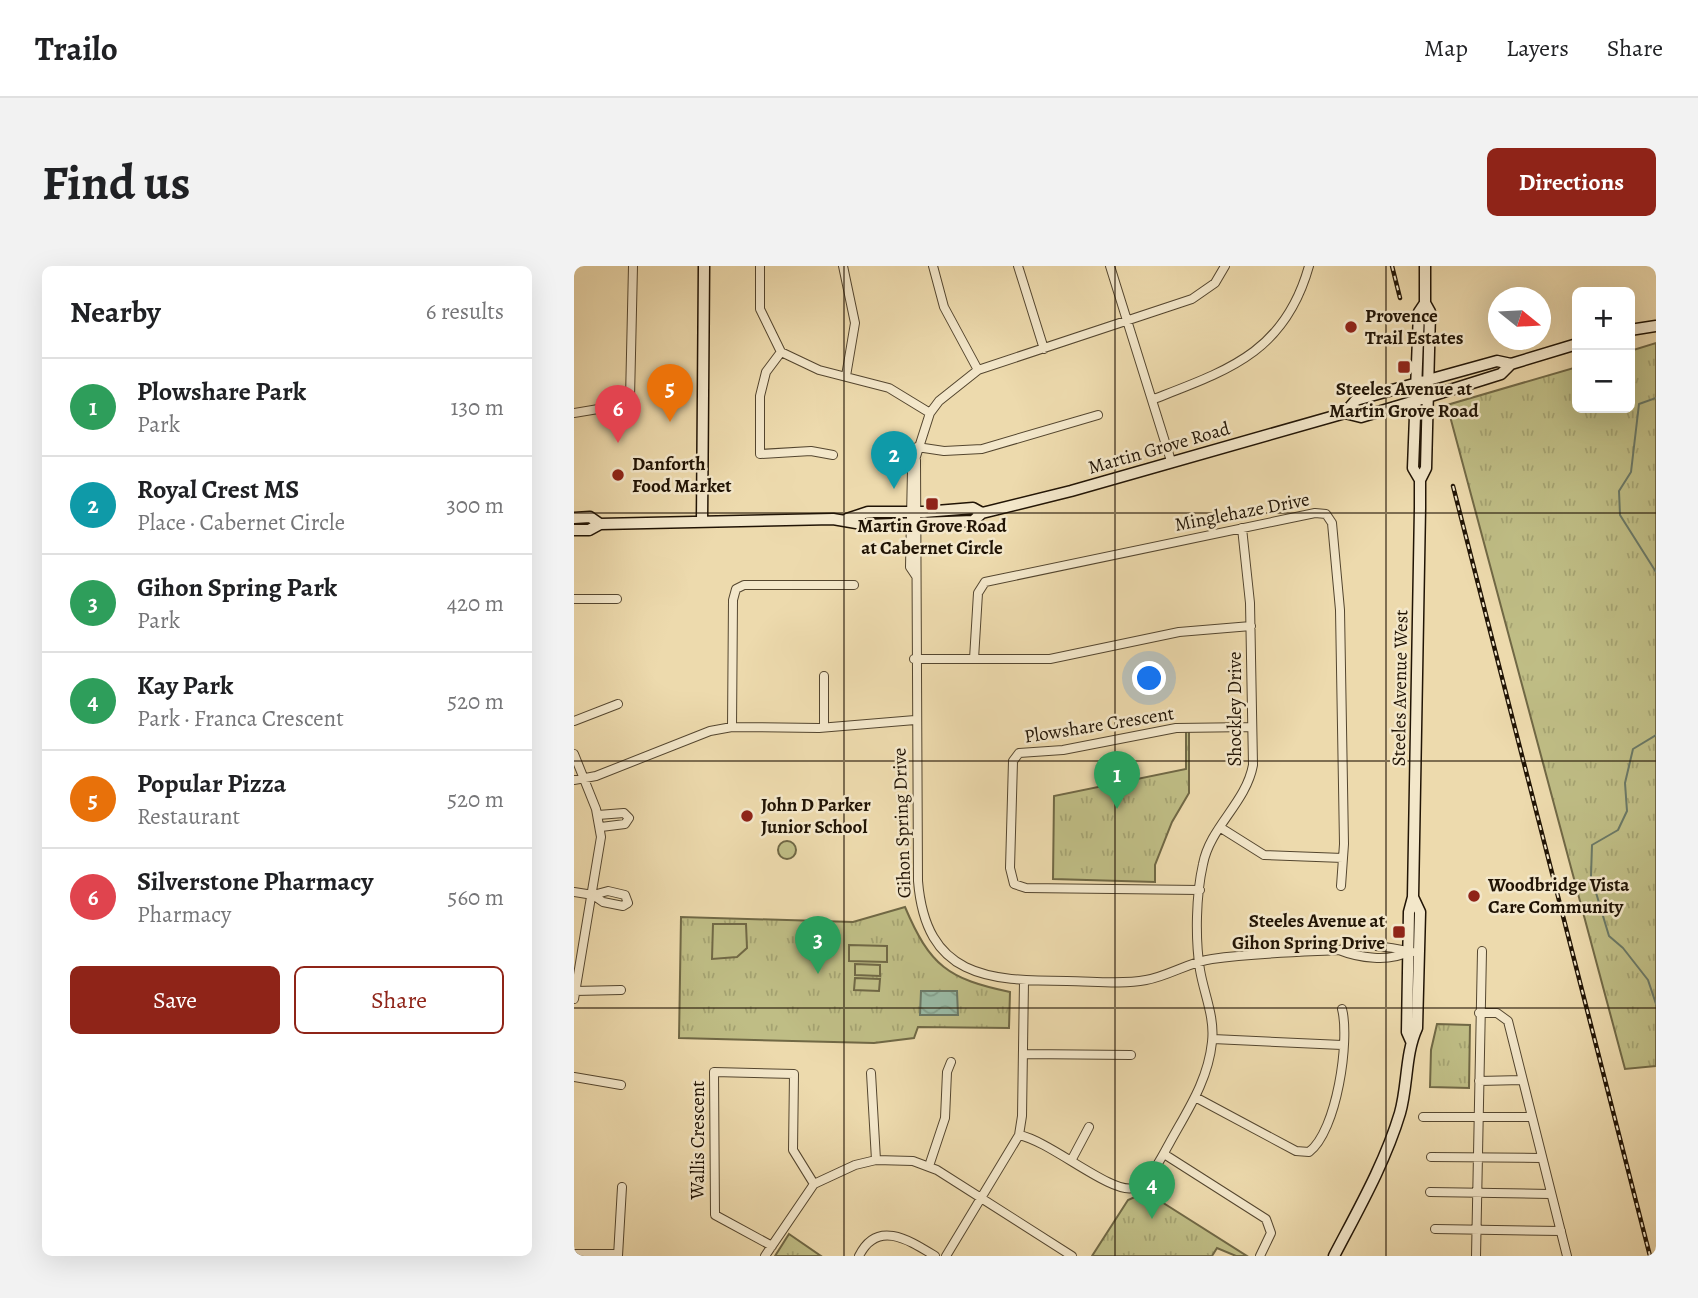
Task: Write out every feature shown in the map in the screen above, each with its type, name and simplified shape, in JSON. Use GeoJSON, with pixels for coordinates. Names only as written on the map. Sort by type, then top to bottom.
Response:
{"type":"FeatureCollection","features":[{"type":"Feature","properties":{"kind":"main road"},"geometry":{"type":"LineString","coordinates":[[702,522],[704,266]]}},
{"type":"Feature","properties":{"kind":"main road","name":"Steeles Avenue West"},"geometry":{"type":"LineString","coordinates":[[1334,1256],[1392,1135],[1401,1110],[1411,1041],[1407,1032],[1414,952],[1409,912],[1413,897],[1420,480],[1426,468],[1429,397],[1430,312],[1425,303],[1425,266]]}},
{"type":"Feature","properties":{"kind":"main road","name":"Steeles Avenue West"},"geometry":{"type":"LineString","coordinates":[[1420,480],[1413,468],[1419,312],[1425,303]]}},
{"type":"Feature","properties":{"kind":"main road"},"geometry":{"type":"LineString","coordinates":[[1635,329],[1656,326]]}},
{"type":"Feature","properties":{"kind":"main road","name":"Martin Grove Road"},"geometry":{"type":"LineString","coordinates":[[847,519],[867,525],[973,521],[982,513],[1045,499],[1345,413],[1361,417],[1501,374],[1511,364],[1572,346]]}},
{"type":"Feature","properties":{"kind":"main road","name":"Martin Grove Road"},"geometry":{"type":"LineString","coordinates":[[1345,413],[1356,400],[1497,361],[1511,364]]}},
{"type":"Feature","properties":{"kind":"main road","name":"Martin Grove Road"},"geometry":{"type":"LineString","coordinates":[[574,530],[589,530],[600,524],[847,519],[868,512],[973,508],[982,513]]}},
{"type":"Feature","properties":{"kind":"main road","name":"Martin Grove Road"},"geometry":{"type":"LineString","coordinates":[[574,518],[590,517],[600,524]]}},
{"type":"Feature","properties":{"kind":"street"},"geometry":{"type":"LineString","coordinates":[[574,413],[622,405],[630,398],[633,266]]}},
{"type":"Feature","properties":{"kind":"street"},"geometry":{"type":"LineString","coordinates":[[760,266],[760,309],[781,352],[819,370],[889,388],[930,413],[945,395],[978,370],[1192,299],[1215,283],[1225,266]]}},
{"type":"Feature","properties":{"kind":"street"},"geometry":{"type":"LineString","coordinates":[[844,266],[855,323],[846,376]]}},
{"type":"Feature","properties":{"kind":"street"},"geometry":{"type":"LineString","coordinates":[[933,266],[944,307],[978,370]]}},
{"type":"Feature","properties":{"kind":"street"},"geometry":{"type":"LineString","coordinates":[[1018,266],[1044,349]]}},
{"type":"Feature","properties":{"kind":"street"},"geometry":{"type":"LineString","coordinates":[[1110,266],[1154,399],[1171,461]]}},
{"type":"Feature","properties":{"kind":"street"},"geometry":{"type":"LineString","coordinates":[[1154,399],[1216,375],[1258,352],[1299,296],[1309,266]]}},
{"type":"Feature","properties":{"kind":"street"},"geometry":{"type":"LineString","coordinates":[[781,352],[766,372],[760,396],[760,454],[811,451],[833,454]]}},
{"type":"Feature","properties":{"kind":"street","name":"Gihon Spring Drive"},"geometry":{"type":"LineString","coordinates":[[930,413],[917,447],[910,567],[916,576],[918,881],[925,921],[940,946],[964,967],[989,978],[1024,981],[1146,980],[1199,961],[1339,950],[1355,957],[1399,957],[1414,952]]}},
{"type":"Feature","properties":{"kind":"street"},"geometry":{"type":"LineString","coordinates":[[917,447],[944,451],[982,449],[1098,415]]}},
{"type":"Feature","properties":{"kind":"street","name":"Minglehaze Drive"},"geometry":{"type":"LineString","coordinates":[[974,659],[978,593],[985,582],[1321,512],[1332,523],[1340,610],[1343,858],[1341,886]]}},
{"type":"Feature","properties":{"kind":"street","name":"Shockley Drive"},"geometry":{"type":"LineString","coordinates":[[1072,1159],[1113,1185],[1125,1189],[1145,1181],[1164,1154],[1206,1071],[1213,1039],[1210,1006],[1199,961],[1200,890],[1206,852],[1240,801],[1251,774],[1251,626],[1242,528]]}},
{"type":"Feature","properties":{"kind":"street"},"geometry":{"type":"LineString","coordinates":[[732,727],[733,600],[737,589],[744,585],[855,585]]}},
{"type":"Feature","properties":{"kind":"street"},"geometry":{"type":"LineString","coordinates":[[574,599],[617,599]]}},
{"type":"Feature","properties":{"kind":"street"},"geometry":{"type":"LineString","coordinates":[[915,659],[1049,659],[1178,632],[1251,626]]}},
{"type":"Feature","properties":{"kind":"street"},"geometry":{"type":"LineString","coordinates":[[824,676],[824,727]]}},
{"type":"Feature","properties":{"kind":"street"},"geometry":{"type":"LineString","coordinates":[[574,721],[618,704]]}},
{"type":"Feature","properties":{"kind":"street"},"geometry":{"type":"LineString","coordinates":[[574,780],[698,735],[732,727],[824,727],[915,720]]}},
{"type":"Feature","properties":{"kind":"street","name":"Plowshare Crescent"},"geometry":{"type":"LineString","coordinates":[[1200,890],[1026,888],[1014,884],[1010,868],[1013,761],[1019,753],[1063,750],[1176,728],[1252,727]]}},
{"type":"Feature","properties":{"kind":"street"},"geometry":{"type":"LineString","coordinates":[[574,754],[601,827],[593,895],[575,993],[621,990]]}},
{"type":"Feature","properties":{"kind":"street"},"geometry":{"type":"LineString","coordinates":[[598,815],[624,813],[629,818],[625,824],[601,827]]}},
{"type":"Feature","properties":{"kind":"street"},"geometry":{"type":"LineString","coordinates":[[1221,828],[1251,850],[1264,855],[1343,858]]}},
{"type":"Feature","properties":{"kind":"street"},"geometry":{"type":"LineString","coordinates":[[574,892],[593,895]]}},
{"type":"Feature","properties":{"kind":"street"},"geometry":{"type":"LineString","coordinates":[[1476,1256],[1482,951]]}},
{"type":"Feature","properties":{"kind":"street"},"geometry":{"type":"LineString","coordinates":[[946,1256],[1019,1135],[1024,1054],[1024,981]]}},
{"type":"Feature","properties":{"kind":"street"},"geometry":{"type":"LineString","coordinates":[[1195,1097],[1296,1151],[1309,1152],[1317,1144],[1333,1107],[1347,1026],[1342,1009]]}},
{"type":"Feature","properties":{"kind":"street"},"geometry":{"type":"LineString","coordinates":[[1479,1013],[1505,1016],[1567,1256]]}},
{"type":"Feature","properties":{"kind":"street"},"geometry":{"type":"LineString","coordinates":[[1213,1039],[1342,1045]]}},
{"type":"Feature","properties":{"kind":"street"},"geometry":{"type":"LineString","coordinates":[[1024,1054],[1131,1055]]}},
{"type":"Feature","properties":{"kind":"street"},"geometry":{"type":"LineString","coordinates":[[929,1166],[945,1118],[947,1072],[951,1062]]}},
{"type":"Feature","properties":{"kind":"street","name":"Wallis Crescent"},"geometry":{"type":"LineString","coordinates":[[772,1246],[715,1215],[714,1072],[794,1074],[793,1150],[814,1184]]}},
{"type":"Feature","properties":{"kind":"street"},"geometry":{"type":"LineString","coordinates":[[871,1073],[876,1160]]}},
{"type":"Feature","properties":{"kind":"street"},"geometry":{"type":"LineString","coordinates":[[574,1077],[621,1085]]}},
{"type":"Feature","properties":{"kind":"street"},"geometry":{"type":"LineString","coordinates":[[1479,1081],[1522,1080]]}},
{"type":"Feature","properties":{"kind":"street"},"geometry":{"type":"LineString","coordinates":[[1423,1117],[1531,1117]]}},
{"type":"Feature","properties":{"kind":"street"},"geometry":{"type":"LineString","coordinates":[[1019,1135],[1038,1139],[1072,1159],[1089,1128]]}},
{"type":"Feature","properties":{"kind":"street"},"geometry":{"type":"LineString","coordinates":[[1164,1154],[1266,1219],[1271,1233],[1261,1256]]}},
{"type":"Feature","properties":{"kind":"street"},"geometry":{"type":"LineString","coordinates":[[1432,1157],[1542,1158]]}},
{"type":"Feature","properties":{"kind":"street"},"geometry":{"type":"LineString","coordinates":[[765,1256],[814,1184],[855,1165],[876,1160],[899,1159],[929,1166],[983,1198],[1068,1255]]}},
{"type":"Feature","properties":{"kind":"street"},"geometry":{"type":"LineString","coordinates":[[574,1254],[618,1255],[622,1187]]}},
{"type":"Feature","properties":{"kind":"street"},"geometry":{"type":"LineString","coordinates":[[1430,1192],[1550,1194]]}},
{"type":"Feature","properties":{"kind":"street"},"geometry":{"type":"LineString","coordinates":[[1435,1229],[1561,1231]]}},
{"type":"Feature","properties":{"kind":"street"},"geometry":{"type":"LineString","coordinates":[[859,1256],[867,1243],[887,1234],[904,1238],[934,1256]]}},
{"type":"Feature","properties":{"kind":"green space"},"geometry":{"type":"Polygon","coordinates":[[[1656,343],[1656,1066],[1625,1069],[1447,405],[1572,368],[1572,413],[1635,413],[1635,349],[1656,343]]]}},
{"type":"Feature","properties":{"kind":"green space"},"geometry":{"type":"Polygon","coordinates":[[[1186,731],[1189,731],[1189,793],[1172,822],[1155,865],[1155,882],[1053,879],[1054,796],[1186,769],[1186,731]]]}},
{"type":"Feature","properties":{"kind":"green space"},"geometry":{"type":"Polygon","coordinates":[[[787,841],[793,844],[796,850],[793,856],[787,859],[781,856],[778,850],[781,844],[787,841]]]}},
{"type":"Feature","properties":{"kind":"green space"},"geometry":{"type":"Polygon","coordinates":[[[905,907],[923,943],[944,967],[971,982],[1010,992],[1009,1028],[918,1027],[914,1038],[874,1043],[679,1038],[681,917],[853,922],[905,907]]]}},
{"type":"Feature","properties":{"kind":"green space"},"geometry":{"type":"Polygon","coordinates":[[[713,924],[746,924],[747,948],[737,957],[712,959],[713,924]]]}},
{"type":"Feature","properties":{"kind":"green space"},"geometry":{"type":"Polygon","coordinates":[[[849,945],[887,946],[887,962],[849,961],[849,945]]]}},
{"type":"Feature","properties":{"kind":"green space"},"geometry":{"type":"Polygon","coordinates":[[[855,964],[880,965],[880,976],[855,975],[855,964]]]}},
{"type":"Feature","properties":{"kind":"green space"},"geometry":{"type":"Polygon","coordinates":[[[855,978],[880,979],[879,991],[854,990],[855,978]]]}},
{"type":"Feature","properties":{"kind":"green space"},"geometry":{"type":"Polygon","coordinates":[[[1437,1024],[1470,1025],[1469,1088],[1430,1087],[1431,1050],[1437,1024]]]}},
{"type":"Feature","properties":{"kind":"green space"},"geometry":{"type":"Polygon","coordinates":[[[1146,1192],[1247,1256],[1236,1256],[1217,1248],[1212,1256],[1092,1256],[1128,1200],[1146,1192]]]}},
{"type":"Feature","properties":{"kind":"green space"},"geometry":{"type":"Polygon","coordinates":[[[789,1234],[821,1256],[775,1256],[789,1234]]]}},
{"type":"Feature","properties":{"kind":"water"},"geometry":{"type":"Polygon","coordinates":[[[921,991],[957,991],[958,1015],[920,1015],[921,991]]]}},
{"type":"Feature","properties":{"kind":"waterway"},"geometry":{"type":"LineString","coordinates":[[1656,398],[1639,404],[1631,472],[1619,491],[1620,515],[1656,572]]}},
{"type":"Feature","properties":{"kind":"waterway"},"geometry":{"type":"LineString","coordinates":[[1656,735],[1633,749],[1625,783],[1627,811],[1618,830],[1592,845],[1591,876],[1609,936],[1623,948],[1648,980],[1656,1004]]}},
{"type":"Feature","properties":{"kind":"railway"},"geometry":{"type":"LineString","coordinates":[[1392,266],[1400,298]]}},
{"type":"Feature","properties":{"kind":"railway"},"geometry":{"type":"LineString","coordinates":[[1453,486],[1650,1256]]}},
{"type":"Feature","properties":{"kind":"place","name":"Provence Trail Estates"},"geometry":{"type":"Point","coordinates":[1351,327]}},
{"type":"Feature","properties":{"kind":"place","name":"Steeles Avenue at Martin Grove Road"},"geometry":{"type":"Point","coordinates":[1404,367]}},
{"type":"Feature","properties":{"kind":"place","name":"Popular Pizza"},"geometry":{"type":"Point","coordinates":[670,422]}},
{"type":"Feature","properties":{"kind":"place","name":"Silverstone Pharmacy"},"geometry":{"type":"Point","coordinates":[618,443]}},
{"type":"Feature","properties":{"kind":"place","name":"Danforth Food Market"},"geometry":{"type":"Point","coordinates":[618,475]}},
{"type":"Feature","properties":{"kind":"place","name":"Royal Crest MS"},"geometry":{"type":"Point","coordinates":[894,489]}},
{"type":"Feature","properties":{"kind":"place","name":"Martin Grove Road at Cabernet Circle"},"geometry":{"type":"Point","coordinates":[932,504]}},
{"type":"Feature","properties":{"kind":"place","name":"Plowshare Park"},"geometry":{"type":"Point","coordinates":[1117,809]}},
{"type":"Feature","properties":{"kind":"place","name":"John D Parker Junior School"},"geometry":{"type":"Point","coordinates":[747,816]}},
{"type":"Feature","properties":{"kind":"place","name":"Woodbridge Vista Care Community"},"geometry":{"type":"Point","coordinates":[1474,896]}},
{"type":"Feature","properties":{"kind":"place","name":"Steeles Avenue at Gihon Spring Drive"},"geometry":{"type":"Point","coordinates":[1399,932]}},
{"type":"Feature","properties":{"kind":"place","name":"Gihon Spring Park"},"geometry":{"type":"Point","coordinates":[818,974]}},
{"type":"Feature","properties":{"kind":"place","name":"Kay Park"},"geometry":{"type":"Point","coordinates":[1152,1219]}}]}
